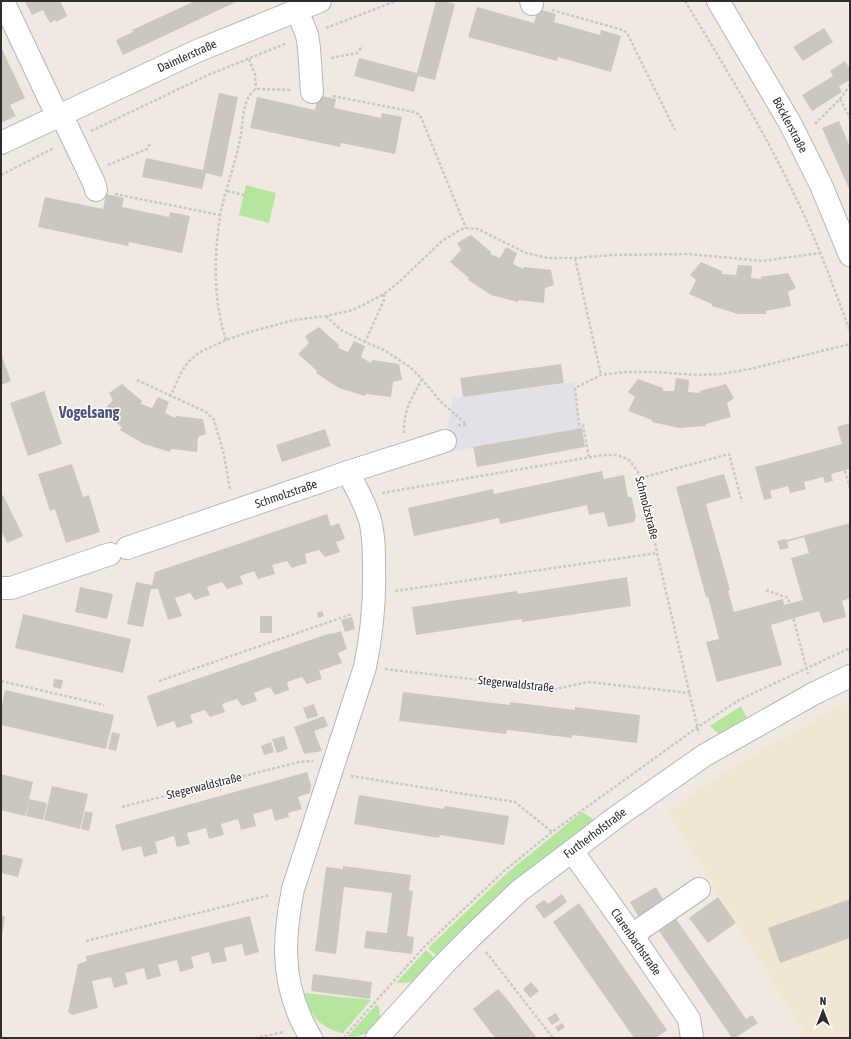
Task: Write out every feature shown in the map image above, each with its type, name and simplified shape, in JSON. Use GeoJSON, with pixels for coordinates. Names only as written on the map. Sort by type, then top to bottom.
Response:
{"type":"FeatureCollection","features":[{"type":"Feature","properties":{"kind":"street"},"geometry":{"type":"LineString","coordinates":[[3,1],[59,115],[73,139],[92,182]]}},
{"type":"Feature","properties":{"kind":"street","name":"Daimlerstraße"},"geometry":{"type":"LineString","coordinates":[[1,142],[197,51],[320,1]]}},
{"type":"Feature","properties":{"kind":"street","name":"Böcklerstraße"},"geometry":{"type":"LineString","coordinates":[[718,1],[771,90],[798,140],[821,185],[850,255]]}},
{"type":"Feature","properties":{"kind":"street"},"geometry":{"type":"LineString","coordinates":[[297,10],[306,35],[311,62],[312,92]]}},
{"type":"Feature","properties":{"kind":"street","name":"Schmolzstraße"},"geometry":{"type":"LineString","coordinates":[[1,588],[11,588],[348,472],[445,441]]}},
{"type":"Feature","properties":{"kind":"street"},"geometry":{"type":"LineString","coordinates":[[308,1033],[294,1003],[288,979],[285,955],[287,919],[293,889],[365,667],[370,639],[374,600],[373,535],[369,518],[360,495],[348,472]]}},
{"type":"Feature","properties":{"kind":"street","name":"Furtherhofstraße"},"geometry":{"type":"LineString","coordinates":[[377,1038],[444,964],[519,891],[615,818],[705,755],[813,694],[850,676]]}},
{"type":"Feature","properties":{"kind":"street","name":"Clarenbachstraße"},"geometry":{"type":"LineString","coordinates":[[572,851],[632,934],[689,1019],[692,1038]]}},
{"type":"Feature","properties":{"kind":"street"},"geometry":{"type":"LineString","coordinates":[[632,934],[699,889]]}},
{"type":"Feature","properties":{"kind":"path"},"geometry":{"type":"LineString","coordinates":[[1,175],[208,75],[306,35],[396,1]]}},
{"type":"Feature","properties":{"kind":"path"},"geometry":{"type":"LineString","coordinates":[[685,1],[766,138],[795,195],[820,253],[850,332]]}},
{"type":"Feature","properties":{"kind":"path"},"geometry":{"type":"LineString","coordinates":[[531,3],[622,30],[626,33],[675,130]]}},
{"type":"Feature","properties":{"kind":"path"},"geometry":{"type":"LineString","coordinates":[[311,62],[357,53],[363,46]]}},
{"type":"Feature","properties":{"kind":"path"},"geometry":{"type":"LineString","coordinates":[[249,59],[255,75],[256,89]]}},
{"type":"Feature","properties":{"kind":"path"},"geometry":{"type":"LineString","coordinates":[[798,140],[840,99],[850,85]]}},
{"type":"Feature","properties":{"kind":"path"},"geometry":{"type":"LineString","coordinates":[[226,340],[220,323],[216,290],[217,247],[220,215],[241,138],[245,107],[251,92],[256,89],[312,92],[414,112],[420,115],[466,228]]}},
{"type":"Feature","properties":{"kind":"path"},"geometry":{"type":"LineString","coordinates":[[840,99],[850,118]]}},
{"type":"Feature","properties":{"kind":"path"},"geometry":{"type":"LineString","coordinates":[[92,182],[147,149],[150,143]]}},
{"type":"Feature","properties":{"kind":"path"},"geometry":{"type":"LineString","coordinates":[[92,182],[220,215]]}},
{"type":"Feature","properties":{"kind":"path"},"geometry":{"type":"LineString","coordinates":[[227,191],[244,195]]}},
{"type":"Feature","properties":{"kind":"path"},"geometry":{"type":"LineString","coordinates":[[170,397],[182,371],[189,361],[200,352],[246,333],[294,320],[326,316],[353,310],[384,294],[399,282],[442,241],[466,228],[478,229],[516,248],[536,256],[548,258],[690,254],[762,261],[820,253]]}},
{"type":"Feature","properties":{"kind":"path"},"geometry":{"type":"LineString","coordinates":[[575,258],[601,375]]}},
{"type":"Feature","properties":{"kind":"path"},"geometry":{"type":"LineString","coordinates":[[744,265],[745,260]]}},
{"type":"Feature","properties":{"kind":"path"},"geometry":{"type":"LineString","coordinates":[[365,342],[384,300],[384,294]]}},
{"type":"Feature","properties":{"kind":"path"},"geometry":{"type":"LineString","coordinates":[[326,316],[341,330],[384,350],[410,367],[422,379],[440,402],[466,424]]}},
{"type":"Feature","properties":{"kind":"path"},"geometry":{"type":"LineString","coordinates":[[589,457],[583,425],[579,424],[575,388],[601,375],[626,372],[656,372],[697,375],[720,374],[850,344]]}},
{"type":"Feature","properties":{"kind":"path"},"geometry":{"type":"LineString","coordinates":[[405,453],[404,422],[406,410],[422,379]]}},
{"type":"Feature","properties":{"kind":"path"},"geometry":{"type":"LineString","coordinates":[[137,380],[170,397],[206,412],[214,420],[224,455],[230,492]]}},
{"type":"Feature","properties":{"kind":"path"},"geometry":{"type":"LineString","coordinates":[[641,478],[729,454],[742,502]]}},
{"type":"Feature","properties":{"kind":"path","name":"Schmolzstraße"},"geometry":{"type":"LineString","coordinates":[[360,495],[386,493],[603,455],[616,455],[628,460],[637,470],[644,485],[657,554],[705,755]]}},
{"type":"Feature","properties":{"kind":"path"},"geometry":{"type":"LineString","coordinates":[[845,471],[850,488]]}},
{"type":"Feature","properties":{"kind":"path"},"geometry":{"type":"LineString","coordinates":[[159,681],[374,600],[657,554]]}},
{"type":"Feature","properties":{"kind":"path"},"geometry":{"type":"LineString","coordinates":[[766,590],[788,598],[813,694]]}},
{"type":"Feature","properties":{"kind":"path","name":"Stegerwaldstraße"},"geometry":{"type":"LineString","coordinates":[[365,667],[556,689],[588,682],[690,693]]}},
{"type":"Feature","properties":{"kind":"path"},"geometry":{"type":"LineString","coordinates":[[1,681],[104,705]]}},
{"type":"Feature","properties":{"kind":"path","name":"Stegerwaldstraße"},"geometry":{"type":"LineString","coordinates":[[122,807],[299,762],[314,761],[332,769],[515,802],[552,832]]}},
{"type":"Feature","properties":{"kind":"path"},"geometry":{"type":"LineString","coordinates":[[86,941],[293,889]]}},
{"type":"Feature","properties":{"kind":"path"},"geometry":{"type":"LineString","coordinates":[[473,935],[553,1038]]}},
{"type":"Feature","properties":{"kind":"path"},"geometry":{"type":"LineString","coordinates":[[255,1038],[308,1033]]}},
{"type":"Feature","properties":{"kind":"shaded area"},"geometry":{"type":"Polygon","coordinates":[[[575,382],[579,424],[582,428],[450,452],[445,441],[453,398],[575,382]]]}},
{"type":"Feature","properties":{"kind":"shaded area"},"geometry":{"type":"Polygon","coordinates":[[[850,700],[850,1038],[808,1038],[668,812],[730,769],[850,700]]]}},
{"type":"Feature","properties":{"kind":"green space"},"geometry":{"type":"Polygon","coordinates":[[[246,185],[276,193],[269,223],[239,215],[246,185]]]}},
{"type":"Feature","properties":{"kind":"green space"},"geometry":{"type":"Polygon","coordinates":[[[741,706],[748,721],[721,736],[710,726],[741,706]]]}},
{"type":"Feature","properties":{"kind":"green space"},"geometry":{"type":"Polygon","coordinates":[[[582,812],[596,821],[439,958],[428,948],[506,874],[582,812]]]}},
{"type":"Feature","properties":{"kind":"green space"},"geometry":{"type":"Polygon","coordinates":[[[426,950],[437,960],[417,982],[396,983],[426,950]]]}},
{"type":"Feature","properties":{"kind":"green space"},"geometry":{"type":"Polygon","coordinates":[[[304,993],[371,1000],[343,1033],[328,1028],[317,1019],[309,1008],[304,993]]]}},
{"type":"Feature","properties":{"kind":"green space"},"geometry":{"type":"Polygon","coordinates":[[[376,1005],[379,1007],[381,1022],[362,1035],[347,1037],[376,1005]]]}},
{"type":"Feature","properties":{"kind":"building"},"geometry":{"type":"Polygon","coordinates":[[[25,1],[60,1],[67,16],[56,22],[55,20],[50,23],[43,10],[32,15],[25,1]]]}},
{"type":"Feature","properties":{"kind":"building"},"geometry":{"type":"Polygon","coordinates":[[[195,1],[236,2],[123,55],[116,40],[133,32],[132,30],[195,1]]]}},
{"type":"Feature","properties":{"kind":"building"},"geometry":{"type":"Polygon","coordinates":[[[436,1],[455,4],[435,80],[418,76],[414,92],[354,76],[359,58],[417,73],[436,1]]]}},
{"type":"Feature","properties":{"kind":"building"},"geometry":{"type":"Polygon","coordinates":[[[477,7],[534,23],[538,9],[556,14],[554,22],[600,35],[601,30],[621,36],[611,72],[558,57],[557,61],[468,37],[477,7]]]}},
{"type":"Feature","properties":{"kind":"building"},"geometry":{"type":"Polygon","coordinates":[[[824,28],[833,42],[803,61],[793,47],[824,28]]]}},
{"type":"Feature","properties":{"kind":"building"},"geometry":{"type":"Polygon","coordinates":[[[1,47],[25,98],[10,105],[16,116],[1,123],[1,47]]]}},
{"type":"Feature","properties":{"kind":"building"},"geometry":{"type":"Polygon","coordinates":[[[845,61],[850,69],[850,80],[839,86],[842,92],[812,111],[802,95],[833,76],[830,71],[845,61]]]}},
{"type":"Feature","properties":{"kind":"building"},"geometry":{"type":"Polygon","coordinates":[[[219,93],[238,97],[222,177],[206,173],[202,189],[142,177],[146,158],[203,170],[219,93]]]}},
{"type":"Feature","properties":{"kind":"building"},"geometry":{"type":"Polygon","coordinates":[[[318,95],[336,99],[334,108],[381,118],[382,113],[402,117],[395,154],[341,143],[340,147],[250,128],[257,97],[315,110],[318,95]]]}},
{"type":"Feature","properties":{"kind":"building"},"geometry":{"type":"Polygon","coordinates":[[[839,121],[850,147],[850,191],[822,128],[839,121]]]}},
{"type":"Feature","properties":{"kind":"building"},"geometry":{"type":"Polygon","coordinates":[[[106,194],[124,198],[122,207],[169,217],[170,212],[190,216],[182,253],[129,242],[128,246],[38,227],[45,197],[103,209],[106,194]]]}},
{"type":"Feature","properties":{"kind":"building"},"geometry":{"type":"Polygon","coordinates":[[[471,235],[491,252],[490,254],[500,258],[506,247],[517,253],[513,264],[523,269],[524,267],[551,270],[554,285],[545,288],[544,303],[519,300],[518,302],[491,295],[468,280],[469,278],[450,262],[461,250],[457,243],[471,235]]]}},
{"type":"Feature","properties":{"kind":"building"},"geometry":{"type":"Polygon","coordinates":[[[701,262],[722,271],[722,274],[736,275],[738,265],[752,266],[751,278],[761,279],[761,277],[788,273],[796,288],[788,292],[791,306],[766,311],[766,314],[738,314],[712,306],[712,304],[689,294],[696,280],[690,275],[701,262]]]}},
{"type":"Feature","properties":{"kind":"building"},"geometry":{"type":"Polygon","coordinates":[[[319,327],[339,345],[338,348],[348,352],[354,341],[365,346],[361,357],[371,363],[372,360],[399,364],[402,380],[393,382],[391,397],[366,394],[365,396],[339,388],[316,373],[317,371],[298,354],[309,343],[305,336],[319,327]]]}},
{"type":"Feature","properties":{"kind":"building"},"geometry":{"type":"Polygon","coordinates":[[[1,353],[11,381],[1,385],[1,353]]]}},
{"type":"Feature","properties":{"kind":"building"},"geometry":{"type":"Polygon","coordinates":[[[561,364],[564,383],[463,397],[460,378],[561,364]]]}},
{"type":"Feature","properties":{"kind":"building"},"geometry":{"type":"Polygon","coordinates":[[[676,378],[689,380],[688,392],[700,393],[700,391],[726,384],[734,398],[727,403],[731,417],[706,424],[706,426],[679,428],[652,422],[652,420],[628,411],[635,397],[628,392],[638,379],[663,388],[663,391],[674,391],[676,378]]]}},
{"type":"Feature","properties":{"kind":"building"},"geometry":{"type":"Polygon","coordinates":[[[122,384],[142,401],[141,404],[152,408],[158,397],[169,402],[165,413],[175,418],[176,416],[203,419],[206,434],[198,437],[197,452],[171,449],[170,452],[144,444],[120,430],[122,427],[102,412],[113,400],[109,393],[122,384]]]}},
{"type":"Feature","properties":{"kind":"building"},"geometry":{"type":"Polygon","coordinates":[[[44,391],[62,444],[28,456],[10,403],[44,391]]]}},
{"type":"Feature","properties":{"kind":"building"},"geometry":{"type":"Polygon","coordinates":[[[850,423],[850,469],[831,474],[833,481],[825,483],[823,477],[804,482],[806,489],[790,493],[788,486],[770,491],[772,498],[764,500],[755,467],[842,444],[837,427],[850,423]]]}},
{"type":"Feature","properties":{"kind":"building"},"geometry":{"type":"Polygon","coordinates":[[[582,428],[585,447],[477,467],[473,447],[582,428]]]}},
{"type":"Feature","properties":{"kind":"building"},"geometry":{"type":"Polygon","coordinates":[[[325,429],[331,446],[282,462],[276,445],[325,429]]]}},
{"type":"Feature","properties":{"kind":"building"},"geometry":{"type":"Polygon","coordinates":[[[72,464],[83,497],[89,495],[100,532],[66,543],[55,509],[50,511],[38,474],[72,464]]]}},
{"type":"Feature","properties":{"kind":"building"},"geometry":{"type":"Polygon","coordinates":[[[602,471],[604,479],[624,475],[628,497],[631,497],[632,499],[636,517],[634,522],[608,527],[604,512],[589,515],[587,505],[500,524],[499,518],[414,536],[408,508],[493,489],[494,494],[602,471]]]}},
{"type":"Feature","properties":{"kind":"building"},"geometry":{"type":"Polygon","coordinates":[[[724,474],[731,497],[706,504],[730,590],[728,591],[734,612],[783,599],[784,605],[803,600],[791,558],[809,553],[804,537],[787,542],[789,548],[780,550],[777,541],[787,540],[850,523],[850,598],[842,601],[846,617],[823,623],[819,611],[771,625],[782,665],[717,682],[706,642],[719,639],[676,487],[724,474]]]}},
{"type":"Feature","properties":{"kind":"building"},"geometry":{"type":"Polygon","coordinates":[[[3,495],[23,536],[7,543],[1,530],[1,496],[3,495]]]}},
{"type":"Feature","properties":{"kind":"building"},"geometry":{"type":"Polygon","coordinates":[[[327,514],[331,526],[339,523],[345,539],[336,542],[340,552],[325,557],[319,550],[305,554],[307,563],[292,568],[287,561],[272,565],[275,574],[258,579],[254,571],[240,576],[243,584],[227,589],[222,582],[207,587],[210,595],[195,600],[190,593],[175,598],[182,616],[168,620],[158,589],[151,589],[143,627],[127,624],[136,582],[152,585],[155,572],[327,514]]]}},
{"type":"Feature","properties":{"kind":"building"},"geometry":{"type":"Polygon","coordinates":[[[627,577],[631,606],[522,622],[522,619],[416,635],[412,607],[517,591],[518,594],[627,577]]]}},
{"type":"Feature","properties":{"kind":"building"},"geometry":{"type":"Polygon","coordinates":[[[80,587],[113,594],[107,619],[75,612],[80,587]]]}},
{"type":"Feature","properties":{"kind":"building"},"geometry":{"type":"Polygon","coordinates":[[[322,611],[324,616],[318,618],[317,613],[322,611]]]}},
{"type":"Feature","properties":{"kind":"building"},"geometry":{"type":"Polygon","coordinates":[[[23,614],[131,639],[123,673],[15,648],[23,614]]]}},
{"type":"Feature","properties":{"kind":"building"},"geometry":{"type":"Polygon","coordinates":[[[260,616],[272,616],[272,633],[260,633],[260,616]]]}},
{"type":"Feature","properties":{"kind":"building"},"geometry":{"type":"Polygon","coordinates":[[[352,617],[355,629],[345,632],[341,620],[352,617]]]}},
{"type":"Feature","properties":{"kind":"building"},"geometry":{"type":"Polygon","coordinates":[[[341,631],[347,649],[338,653],[342,663],[319,671],[322,679],[307,684],[302,677],[287,682],[289,690],[275,695],[270,687],[254,693],[257,701],[242,706],[237,699],[222,704],[225,712],[210,717],[205,710],[190,715],[193,723],[177,728],[174,721],[157,727],[147,696],[331,633],[341,631]]]}},
{"type":"Feature","properties":{"kind":"building"},"geometry":{"type":"Polygon","coordinates":[[[54,679],[63,680],[61,689],[53,687],[54,679]]]}},
{"type":"Feature","properties":{"kind":"building"},"geometry":{"type":"Polygon","coordinates":[[[5,690],[114,715],[106,749],[1,725],[1,710],[5,690]]]}},
{"type":"Feature","properties":{"kind":"building"},"geometry":{"type":"Polygon","coordinates":[[[403,692],[510,705],[510,702],[575,710],[575,707],[640,715],[637,743],[572,735],[572,738],[507,730],[506,734],[399,721],[403,692]]]}},
{"type":"Feature","properties":{"kind":"building"},"geometry":{"type":"Polygon","coordinates":[[[314,704],[318,716],[307,719],[303,708],[314,704]]]}},
{"type":"Feature","properties":{"kind":"building"},"geometry":{"type":"Polygon","coordinates":[[[324,716],[328,726],[314,731],[322,751],[304,754],[294,727],[324,716]]]}},
{"type":"Feature","properties":{"kind":"building"},"geometry":{"type":"Polygon","coordinates":[[[112,732],[120,734],[116,751],[108,749],[112,732]]]}},
{"type":"Feature","properties":{"kind":"building"},"geometry":{"type":"Polygon","coordinates":[[[284,736],[288,749],[277,753],[272,739],[284,736]]]}},
{"type":"Feature","properties":{"kind":"building"},"geometry":{"type":"Polygon","coordinates":[[[271,742],[274,752],[264,755],[261,746],[271,742]]]}},
{"type":"Feature","properties":{"kind":"building"},"geometry":{"type":"Polygon","coordinates":[[[307,772],[311,785],[310,793],[298,797],[302,809],[288,813],[289,817],[275,821],[272,809],[253,814],[256,826],[241,830],[238,819],[221,824],[224,835],[209,839],[206,828],[187,833],[190,844],[177,847],[174,836],[155,842],[158,853],[144,857],[141,846],[122,851],[115,825],[307,772]]]}},
{"type":"Feature","properties":{"kind":"building"},"geometry":{"type":"Polygon","coordinates":[[[1,774],[33,782],[29,799],[47,803],[43,820],[26,816],[30,801],[25,816],[1,810],[1,774]]]}},
{"type":"Feature","properties":{"kind":"building"},"geometry":{"type":"Polygon","coordinates":[[[52,786],[88,794],[80,829],[44,820],[52,786]]]}},
{"type":"Feature","properties":{"kind":"building"},"geometry":{"type":"Polygon","coordinates":[[[359,795],[444,809],[445,806],[509,816],[504,845],[440,835],[439,838],[354,824],[359,795]]]}},
{"type":"Feature","properties":{"kind":"building"},"geometry":{"type":"Polygon","coordinates":[[[85,811],[93,813],[89,831],[81,829],[85,811]]]}},
{"type":"Feature","properties":{"kind":"building"},"geometry":{"type":"Polygon","coordinates":[[[1,854],[23,859],[18,877],[1,873],[1,854]]]}},
{"type":"Feature","properties":{"kind":"building"},"geometry":{"type":"Polygon","coordinates":[[[343,866],[411,875],[409,890],[413,891],[407,936],[414,937],[412,954],[364,948],[366,931],[387,933],[392,893],[344,887],[336,954],[315,951],[326,867],[343,869],[343,866]]]}},
{"type":"Feature","properties":{"kind":"building"},"geometry":{"type":"Polygon","coordinates":[[[656,887],[664,901],[638,916],[630,902],[656,887]]]}},
{"type":"Feature","properties":{"kind":"building"},"geometry":{"type":"Polygon","coordinates":[[[562,894],[567,902],[544,919],[535,906],[544,900],[548,904],[562,894]]]}},
{"type":"Feature","properties":{"kind":"building"},"geometry":{"type":"Polygon","coordinates":[[[718,897],[736,923],[708,943],[689,918],[718,897]]]}},
{"type":"Feature","properties":{"kind":"building"},"geometry":{"type":"Polygon","coordinates":[[[850,899],[850,938],[780,963],[768,928],[850,899]]]}},
{"type":"Feature","properties":{"kind":"building"},"geometry":{"type":"Polygon","coordinates":[[[579,903],[667,1030],[656,1038],[634,1038],[553,922],[579,903]]]}},
{"type":"Feature","properties":{"kind":"building"},"geometry":{"type":"Polygon","coordinates":[[[1,915],[5,917],[2,935],[1,934],[1,915]]]}},
{"type":"Feature","properties":{"kind":"building"},"geometry":{"type":"Polygon","coordinates":[[[250,916],[259,952],[245,956],[242,944],[224,948],[227,961],[212,964],[209,952],[191,957],[194,968],[180,972],[177,960],[158,965],[161,976],[147,980],[144,968],[125,973],[128,984],[114,988],[111,977],[92,981],[98,1008],[72,1015],[68,1012],[78,964],[87,961],[86,956],[250,916]]]}},
{"type":"Feature","properties":{"kind":"building"},"geometry":{"type":"Polygon","coordinates":[[[676,919],[746,1019],[752,1015],[758,1023],[735,1038],[732,1038],[659,931],[676,919]]]}},
{"type":"Feature","properties":{"kind":"building"},"geometry":{"type":"Polygon","coordinates":[[[313,974],[372,982],[370,999],[311,991],[313,974]]]}},
{"type":"Feature","properties":{"kind":"building"},"geometry":{"type":"Polygon","coordinates":[[[531,982],[539,991],[530,998],[523,989],[531,982]]]}},
{"type":"Feature","properties":{"kind":"building"},"geometry":{"type":"Polygon","coordinates":[[[498,989],[537,1038],[495,1038],[473,1009],[498,989]]]}},
{"type":"Feature","properties":{"kind":"building"},"geometry":{"type":"Polygon","coordinates":[[[556,1013],[560,1020],[552,1025],[547,1018],[556,1013]]]}},
{"type":"Feature","properties":{"kind":"building"},"geometry":{"type":"Polygon","coordinates":[[[562,1023],[565,1027],[558,1032],[555,1027],[562,1023]]]}},
{"type":"Feature","properties":{"kind":"district","name":"Vogelsang"},"geometry":{"type":"Point","coordinates":[89,412]}}]}
